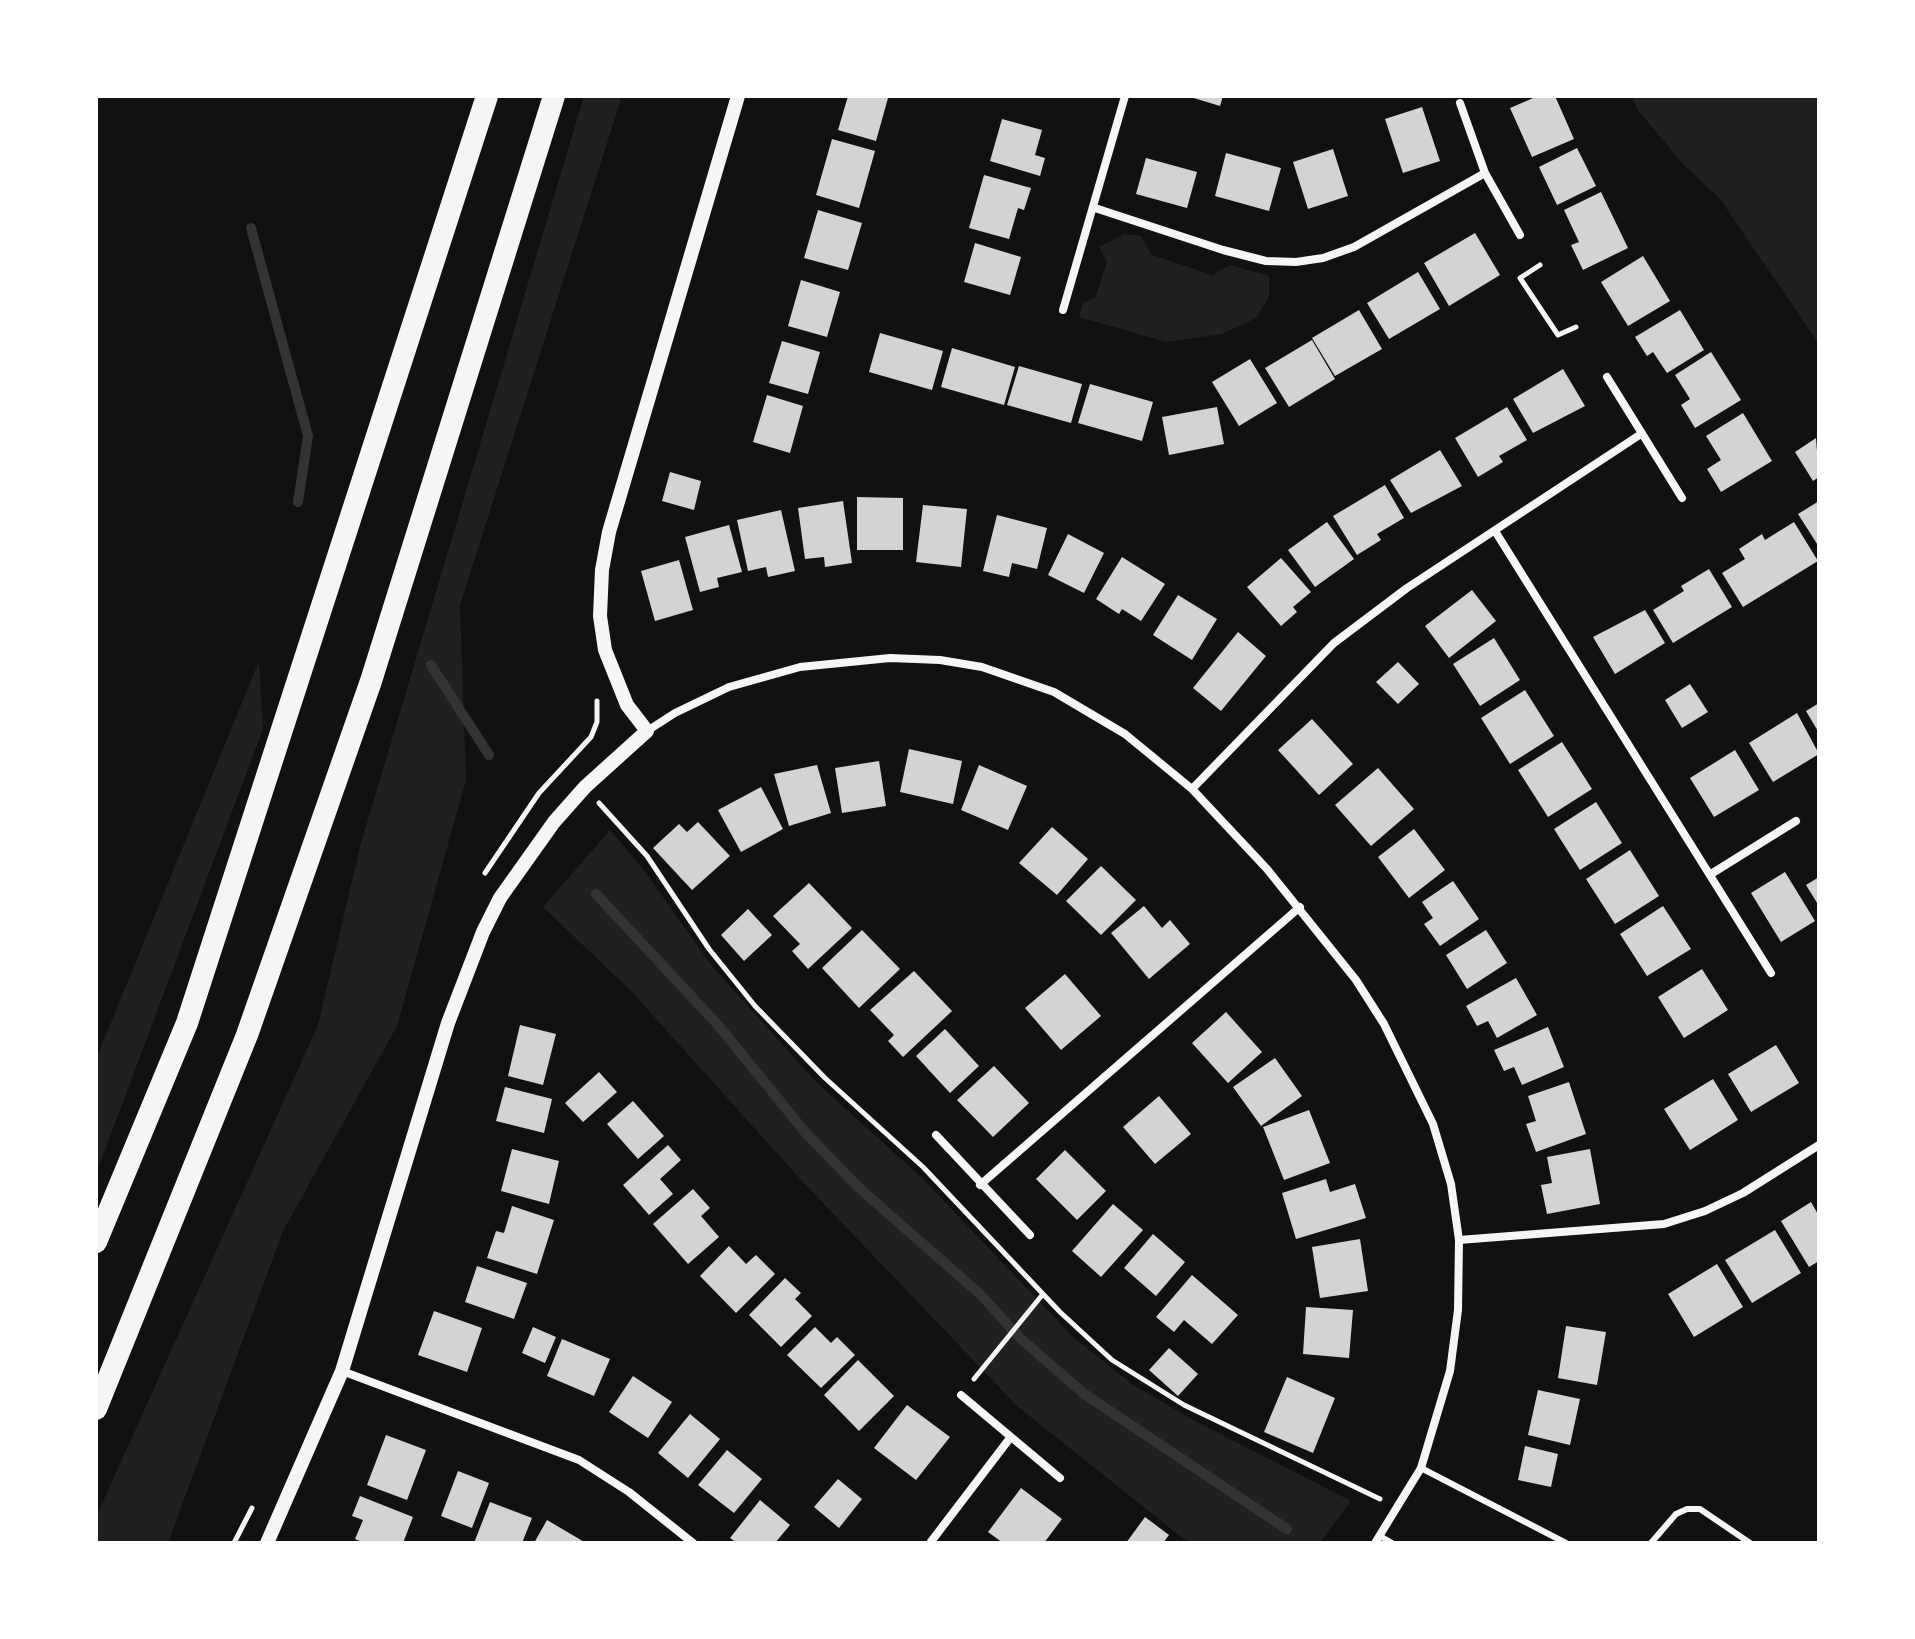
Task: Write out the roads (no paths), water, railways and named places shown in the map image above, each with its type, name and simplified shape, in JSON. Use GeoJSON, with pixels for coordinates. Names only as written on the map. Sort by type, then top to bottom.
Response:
{"type":"FeatureCollection","features":[{"type":"Feature","properties":{"kind":"highway"},"geometry":{"type":"LineString","coordinates":[[96,1242],[187,1023],[487,96]]}},
{"type":"Feature","properties":{"kind":"highway"},"geometry":{"type":"LineString","coordinates":[[96,1409],[247,1035],[356,726],[554,96]]}},
{"type":"Feature","properties":{"kind":"street"},"geometry":{"type":"LineString","coordinates":[[647,731],[627,705],[605,650],[600,616],[602,570],[609,532],[738,96]]}},
{"type":"Feature","properties":{"kind":"street"},"geometry":{"type":"LineString","coordinates":[[1063,310],[1125,96]]}},
{"type":"Feature","properties":{"kind":"street"},"geometry":{"type":"LineString","coordinates":[[1460,103],[1485,173],[1520,235]]}},
{"type":"Feature","properties":{"kind":"street"},"geometry":{"type":"LineString","coordinates":[[1095,208],[1223,250],[1266,261],[1296,262],[1323,258],[1354,247],[1485,173]]}},
{"type":"Feature","properties":{"kind":"street"},"geometry":{"type":"LineString","coordinates":[[1607,377],[1682,498]]}},
{"type":"Feature","properties":{"kind":"street"},"geometry":{"type":"LineString","coordinates":[[1192,789],[1334,643],[1407,588],[1641,434]]}},
{"type":"Feature","properties":{"kind":"street"},"geometry":{"type":"LineString","coordinates":[[1495,531],[1771,973]]}},
{"type":"Feature","properties":{"kind":"street"},"geometry":{"type":"LineString","coordinates":[[267,1543],[342,1371],[448,1023],[483,932],[500,898],[554,822],[585,787],[647,731],[703,698],[783,670],[842,661],[940,660],[1013,676],[1089,710],[1125,734],[1192,789],[1300,907],[1356,980],[1411,1073],[1433,1124],[1451,1184],[1459,1240],[1456,1338],[1442,1404],[1421,1468],[1378,1539]]}},
{"type":"Feature","properties":{"kind":"street"},"geometry":{"type":"LineString","coordinates":[[1711,874],[1796,821]]}},
{"type":"Feature","properties":{"kind":"street"},"geometry":{"type":"LineString","coordinates":[[980,1185],[1300,907]]}},
{"type":"Feature","properties":{"kind":"street"},"geometry":{"type":"LineString","coordinates":[[936,1135],[1030,1235]]}},
{"type":"Feature","properties":{"kind":"street"},"geometry":{"type":"LineString","coordinates":[[1459,1240],[1664,1224],[1705,1211],[1743,1193],[1819,1145]]}},
{"type":"Feature","properties":{"kind":"street"},"geometry":{"type":"LineString","coordinates":[[342,1371],[579,1460],[629,1492],[693,1543]]}},
{"type":"Feature","properties":{"kind":"street"},"geometry":{"type":"LineString","coordinates":[[961,1395],[1060,1478]]}},
{"type":"Feature","properties":{"kind":"street"},"geometry":{"type":"LineString","coordinates":[[930,1543],[1010,1438]]}},
{"type":"Feature","properties":{"kind":"lane"},"geometry":{"type":"LineString","coordinates":[[1421,1468],[1566,1543]]}},
{"type":"Feature","properties":{"kind":"lane"},"geometry":{"type":"LineString","coordinates":[[1651,1543],[1676,1514],[1687,1509],[1700,1509],[1750,1543]]}},
{"type":"Feature","properties":{"kind":"lane"},"geometry":{"type":"LineString","coordinates":[[1378,1539],[1392,1543]]}},
{"type":"Feature","properties":{"kind":"waterway"},"geometry":{"type":"LineString","coordinates":[[251,228],[308,436],[298,502]]}},
{"type":"Feature","properties":{"kind":"waterway"},"geometry":{"type":"LineString","coordinates":[[431,665],[489,755]]}},
{"type":"Feature","properties":{"kind":"waterway"},"geometry":{"type":"LineString","coordinates":[[596,894],[718,1025],[805,1132],[858,1187],[981,1295],[1020,1338],[1083,1393],[1287,1529]]}}]}
